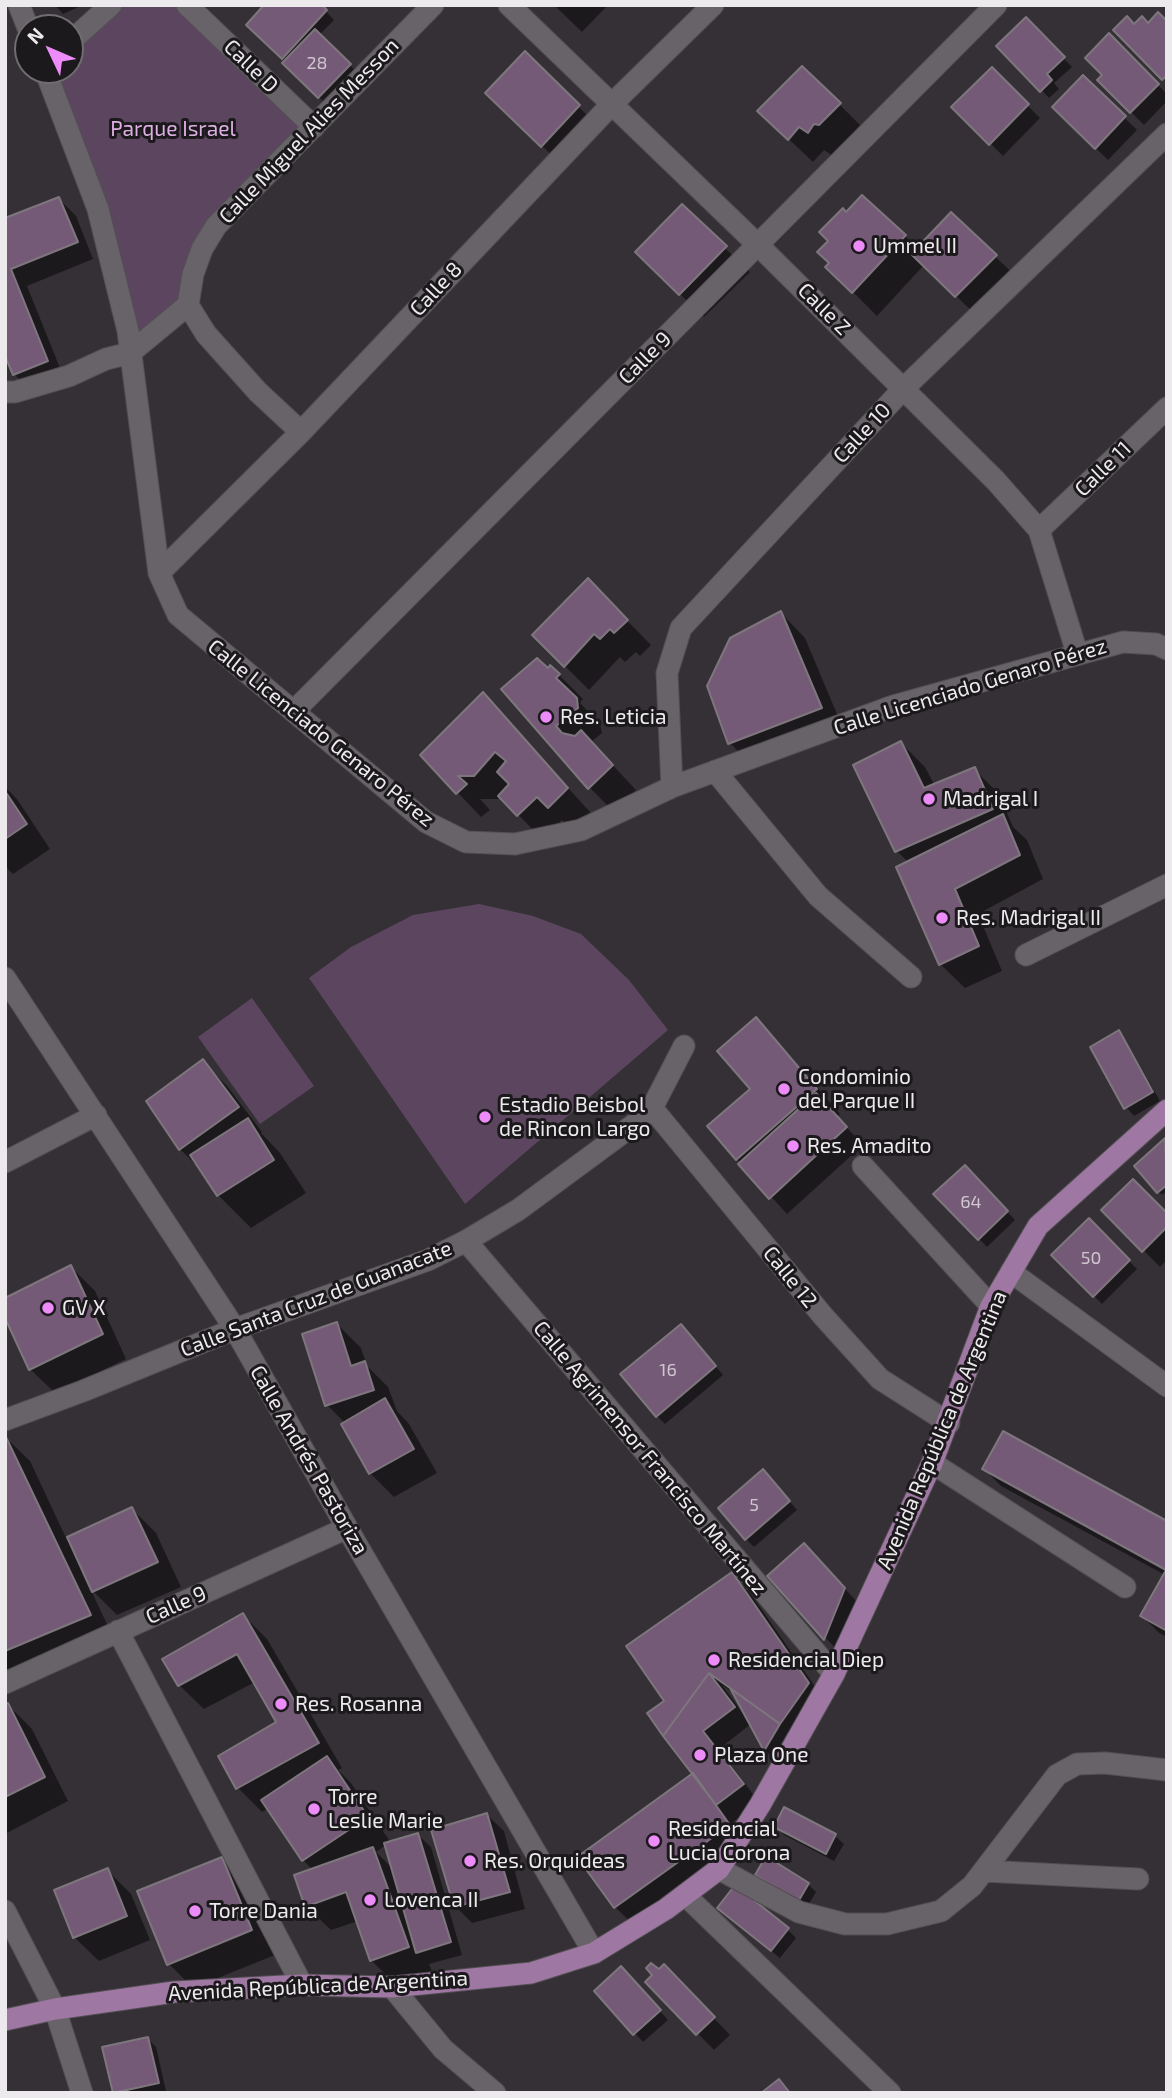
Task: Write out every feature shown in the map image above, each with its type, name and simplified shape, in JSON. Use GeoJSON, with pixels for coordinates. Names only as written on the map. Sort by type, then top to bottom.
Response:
{"type":"FeatureCollection","features":[{"type":"Feature","properties":{"kind":"main road","name":"Avenida República de Argentina"},"geometry":{"type":"LineString","coordinates":[[5,2020],[55,2009],[174,1992],[302,1985],[392,1987],[531,1973],[594,1953],[685,1895],[719,1869],[760,1805],[834,1674],[932,1463],[990,1306],[1010,1272],[1038,1226],[1166,1112]]}},
{"type":"Feature","properties":{"kind":"street"},"geometry":{"type":"LineString","coordinates":[[84,29],[111,5]]}},
{"type":"Feature","properties":{"kind":"street","name":"Calle D"},"geometry":{"type":"LineString","coordinates":[[187,5],[314,127]]}},
{"type":"Feature","properties":{"kind":"street","name":"Calle Miguel Alies Messon"},"geometry":{"type":"LineString","coordinates":[[188,305],[193,274],[202,249],[216,226],[433,5]]}},
{"type":"Feature","properties":{"kind":"street","name":"Calle Z"},"geometry":{"type":"LineString","coordinates":[[509,5],[904,388],[996,481],[1039,530],[1077,653]]}},
{"type":"Feature","properties":{"kind":"street","name":"Calle 8"},"geometry":{"type":"LineString","coordinates":[[159,573],[301,432],[612,104],[713,5]]}},
{"type":"Feature","properties":{"kind":"street","name":"Calle 9"},"geometry":{"type":"LineString","coordinates":[[294,711],[996,5]]}},
{"type":"Feature","properties":{"kind":"street","name":"Calle Licenciado Genaro Pérez"},"geometry":{"type":"LineString","coordinates":[[50,84],[98,209],[128,331],[159,573],[178,615],[426,822],[466,842],[515,844],[581,830],[672,787],[893,706],[1123,642],[1156,644],[1167,649]]}},
{"type":"Feature","properties":{"kind":"street","name":"Calle 10"},"geometry":{"type":"LineString","coordinates":[[672,787],[667,673],[681,628],[904,388],[1167,134]]}},
{"type":"Feature","properties":{"kind":"street"},"geometry":{"type":"LineString","coordinates":[[5,392],[15,392],[69,376],[106,359],[130,353],[188,305],[206,334],[258,392],[301,432]]}},
{"type":"Feature","properties":{"kind":"street","name":"Calle 11"},"geometry":{"type":"LineString","coordinates":[[1039,530],[1167,408]]}},
{"type":"Feature","properties":{"kind":"street"},"geometry":{"type":"LineString","coordinates":[[715,771],[818,896],[911,976]]}},
{"type":"Feature","properties":{"kind":"street"},"geometry":{"type":"LineString","coordinates":[[1026,954],[1167,885]]}},
{"type":"Feature","properties":{"kind":"street","name":"Calle Andrés Pastoriza"},"geometry":{"type":"LineString","coordinates":[[5,978],[234,1329],[594,1953]]}},
{"type":"Feature","properties":{"kind":"street","name":"Calle Santa Cruz de Guanacate"},"geometry":{"type":"LineString","coordinates":[[5,1420],[234,1329],[428,1260],[466,1241],[518,1210],[636,1123],[652,1108],[684,1046]]}},
{"type":"Feature","properties":{"kind":"street","name":"Calle 12"},"geometry":{"type":"LineString","coordinates":[[652,1108],[822,1316],[880,1379],[948,1423]]}},
{"type":"Feature","properties":{"kind":"street"},"geometry":{"type":"LineString","coordinates":[[5,1162],[96,1115]]}},
{"type":"Feature","properties":{"kind":"street"},"geometry":{"type":"LineString","coordinates":[[863,1166],[990,1306]]}},
{"type":"Feature","properties":{"kind":"street","name":"Calle Agrimensor Francisco Martínez"},"geometry":{"type":"LineString","coordinates":[[466,1241],[834,1674]]}},
{"type":"Feature","properties":{"kind":"street"},"geometry":{"type":"LineString","coordinates":[[1010,1272],[1167,1387]]}},
{"type":"Feature","properties":{"kind":"street"},"geometry":{"type":"LineString","coordinates":[[932,1463],[1125,1587]]}},
{"type":"Feature","properties":{"kind":"street","name":"Calle 9"},"geometry":{"type":"LineString","coordinates":[[5,1683],[347,1528]]}},
{"type":"Feature","properties":{"kind":"street"},"geometry":{"type":"LineString","coordinates":[[118,1631],[302,1985]]}},
{"type":"Feature","properties":{"kind":"street"},"geometry":{"type":"LineString","coordinates":[[719,1869],[799,1912],[845,1924],[887,1924],[941,1911],[972,1886],[1057,1775],[1077,1764],[1105,1763],[1167,1770]]}},
{"type":"Feature","properties":{"kind":"street"},"geometry":{"type":"LineString","coordinates":[[984,1871],[1138,1880]]}},
{"type":"Feature","properties":{"kind":"street"},"geometry":{"type":"LineString","coordinates":[[685,1895],[890,2093]]}},
{"type":"Feature","properties":{"kind":"street"},"geometry":{"type":"LineString","coordinates":[[5,1911],[55,2009],[82,2093]]}},
{"type":"Feature","properties":{"kind":"street"},"geometry":{"type":"LineString","coordinates":[[392,1987],[443,2049],[495,2093]]}},
{"type":"Feature","properties":{"kind":"green space","name":"Parque Israel"},"geometry":{"type":"Polygon","coordinates":[[[111,5],[187,5],[314,127],[216,226],[188,305],[130,353],[128,331],[49,84],[84,84],[84,29],[111,5]]]}},
{"type":"Feature","properties":{"kind":"green space","name":"Estadio Beisbol de Rincon Largo"},"geometry":{"type":"Polygon","coordinates":[[[479,904],[533,916],[581,934],[629,980],[668,1030],[465,1204],[309,978],[351,947],[413,915],[479,904]]]}},
{"type":"Feature","properties":{"kind":"green space"},"geometry":{"type":"Polygon","coordinates":[[[252,998],[314,1086],[260,1124],[198,1037],[252,998]]]}},
{"type":"Feature","properties":{"kind":"building"},"geometry":{"type":"Polygon","coordinates":[[[264,5],[322,5],[327,10],[282,59],[246,25],[264,5]]]}},
{"type":"Feature","properties":{"kind":"building"},"geometry":{"type":"Polygon","coordinates":[[[1158,12],[1167,21],[1167,75],[1162,80],[1113,30],[1127,16],[1134,24],[1142,16],[1148,23],[1158,12]]]}},
{"type":"Feature","properties":{"kind":"building"},"geometry":{"type":"Polygon","coordinates":[[[1026,17],[1065,57],[1047,74],[1052,80],[1040,92],[996,46],[1026,17]]]}},
{"type":"Feature","properties":{"kind":"building"},"geometry":{"type":"Polygon","coordinates":[[[315,29],[351,64],[318,98],[282,63],[315,29]]]}},
{"type":"Feature","properties":{"kind":"building"},"geometry":{"type":"Polygon","coordinates":[[[1109,33],[1159,84],[1130,113],[1097,80],[1102,75],[1085,58],[1109,33]]]}},
{"type":"Feature","properties":{"kind":"building"},"geometry":{"type":"Polygon","coordinates":[[[525,51],[580,105],[541,147],[485,93],[525,51]]]}},
{"type":"Feature","properties":{"kind":"building"},"geometry":{"type":"Polygon","coordinates":[[[802,66],[841,103],[819,125],[814,124],[808,133],[799,127],[788,140],[757,111],[802,66]]]}},
{"type":"Feature","properties":{"kind":"building"},"geometry":{"type":"Polygon","coordinates":[[[992,67],[1029,104],[989,145],[951,107],[992,67]]]}},
{"type":"Feature","properties":{"kind":"building"},"geometry":{"type":"Polygon","coordinates":[[[1083,75],[1126,116],[1095,149],[1052,107],[1083,75]]]}},
{"type":"Feature","properties":{"kind":"building","name":"Ummel II"},"geometry":{"type":"Polygon","coordinates":[[[862,195],[906,235],[852,293],[825,267],[829,263],[817,252],[828,241],[819,232],[843,208],[846,212],[862,195]]]}},
{"type":"Feature","properties":{"kind":"building"},"geometry":{"type":"Polygon","coordinates":[[[59,197],[78,242],[11,269],[48,361],[13,375],[5,356],[5,218],[59,197]]]}},
{"type":"Feature","properties":{"kind":"building"},"geometry":{"type":"Polygon","coordinates":[[[682,204],[727,246],[679,295],[635,252],[682,204]]]}},
{"type":"Feature","properties":{"kind":"building"},"geometry":{"type":"Polygon","coordinates":[[[951,212],[997,255],[955,297],[911,254],[951,212]]]}},
{"type":"Feature","properties":{"kind":"building"},"geometry":{"type":"Polygon","coordinates":[[[588,578],[628,620],[614,633],[610,629],[600,639],[594,634],[564,667],[532,635],[588,578]]]}},
{"type":"Feature","properties":{"kind":"building"},"geometry":{"type":"Polygon","coordinates":[[[781,611],[822,708],[728,744],[707,686],[730,638],[781,611]]]}},
{"type":"Feature","properties":{"kind":"building","name":"Res. Leticia"},"geometry":{"type":"Polygon","coordinates":[[[537,658],[560,674],[556,678],[577,698],[578,708],[556,726],[562,733],[575,736],[581,730],[613,765],[588,789],[501,689],[537,658]]]}},
{"type":"Feature","properties":{"kind":"building"},"geometry":{"type":"Polygon","coordinates":[[[483,692],[568,788],[548,808],[537,797],[517,816],[498,796],[509,784],[497,772],[506,761],[495,752],[474,776],[458,776],[467,784],[456,794],[420,755],[483,692]]]}},
{"type":"Feature","properties":{"kind":"building","name":"Madrigal I"},"geometry":{"type":"Polygon","coordinates":[[[901,741],[924,788],[975,767],[993,809],[895,852],[853,765],[901,741]]]}},
{"type":"Feature","properties":{"kind":"building"},"geometry":{"type":"Polygon","coordinates":[[[5,791],[27,824],[5,839],[5,791]]]}},
{"type":"Feature","properties":{"kind":"building","name":"Res. Madrigal II"},"geometry":{"type":"Polygon","coordinates":[[[1003,814],[1020,855],[955,889],[979,946],[939,965],[896,867],[1003,814]]]}},
{"type":"Feature","properties":{"kind":"building","name":"Condominio del Parque II"},"geometry":{"type":"Polygon","coordinates":[[[756,1017],[817,1089],[736,1160],[707,1126],[750,1089],[717,1051],[756,1017]]]}},
{"type":"Feature","properties":{"kind":"building"},"geometry":{"type":"Polygon","coordinates":[[[1119,1030],[1153,1092],[1124,1109],[1090,1047],[1119,1030]]]}},
{"type":"Feature","properties":{"kind":"building"},"geometry":{"type":"Polygon","coordinates":[[[203,1059],[239,1107],[179,1150],[146,1101],[203,1059]]]}},
{"type":"Feature","properties":{"kind":"building","name":"Res. Amadito"},"geometry":{"type":"Polygon","coordinates":[[[816,1093],[847,1127],[769,1199],[738,1164],[816,1093]]]}},
{"type":"Feature","properties":{"kind":"building"},"geometry":{"type":"Polygon","coordinates":[[[248,1118],[274,1160],[217,1196],[190,1155],[248,1118]]]}},
{"type":"Feature","properties":{"kind":"building"},"geometry":{"type":"Polygon","coordinates":[[[1165,1138],[1167,1185],[1157,1193],[1134,1166],[1165,1138]]]}},
{"type":"Feature","properties":{"kind":"building"},"geometry":{"type":"Polygon","coordinates":[[[965,1165],[1008,1211],[978,1240],[933,1194],[965,1165]]]}},
{"type":"Feature","properties":{"kind":"building"},"geometry":{"type":"Polygon","coordinates":[[[1133,1179],[1167,1213],[1167,1227],[1142,1252],[1101,1210],[1133,1179]]]}},
{"type":"Feature","properties":{"kind":"building"},"geometry":{"type":"Polygon","coordinates":[[[1089,1218],[1130,1260],[1093,1297],[1051,1255],[1089,1218]]]}},
{"type":"Feature","properties":{"kind":"building","name":"GV X"},"geometry":{"type":"Polygon","coordinates":[[[71,1265],[103,1334],[29,1370],[5,1318],[5,1298],[71,1265]]]}},
{"type":"Feature","properties":{"kind":"building"},"geometry":{"type":"Polygon","coordinates":[[[337,1322],[351,1366],[365,1361],[374,1390],[325,1406],[302,1334],[337,1322]]]}},
{"type":"Feature","properties":{"kind":"building"},"geometry":{"type":"Polygon","coordinates":[[[681,1324],[716,1366],[656,1417],[620,1374],[681,1324]]]}},
{"type":"Feature","properties":{"kind":"building"},"geometry":{"type":"Polygon","coordinates":[[[385,1398],[414,1449],[369,1474],[341,1424],[385,1398]]]}},
{"type":"Feature","properties":{"kind":"building"},"geometry":{"type":"Polygon","coordinates":[[[1003,1431],[1167,1521],[1167,1631],[1140,1616],[1166,1570],[982,1469],[1003,1431]]]}},
{"type":"Feature","properties":{"kind":"building"},"geometry":{"type":"Polygon","coordinates":[[[5,1435],[91,1615],[5,1651],[5,1435]]]}},
{"type":"Feature","properties":{"kind":"building"},"geometry":{"type":"Polygon","coordinates":[[[763,1469],[790,1501],[745,1540],[718,1508],[763,1469]]]}},
{"type":"Feature","properties":{"kind":"building"},"geometry":{"type":"Polygon","coordinates":[[[132,1507],[158,1562],[92,1592],[67,1537],[132,1507]]]}},
{"type":"Feature","properties":{"kind":"building"},"geometry":{"type":"Polygon","coordinates":[[[804,1543],[845,1588],[824,1640],[767,1576],[804,1543]]]}},
{"type":"Feature","properties":{"kind":"building","name":"Residencial Diep"},"geometry":{"type":"Polygon","coordinates":[[[732,1572],[809,1683],[780,1724],[709,1673],[663,1736],[647,1713],[664,1701],[626,1646],[732,1572]]]}},
{"type":"Feature","properties":{"kind":"building","name":"Res. Rosanna"},"geometry":{"type":"Polygon","coordinates":[[[243,1613],[319,1743],[236,1789],[218,1756],[276,1722],[237,1654],[178,1686],[162,1659],[243,1613]]]}},
{"type":"Feature","properties":{"kind":"building","name":"Plaza One"},"geometry":{"type":"Polygon","coordinates":[[[709,1673],[735,1707],[703,1731],[744,1784],[716,1805],[663,1736],[709,1673]]]}},
{"type":"Feature","properties":{"kind":"building"},"geometry":{"type":"Polygon","coordinates":[[[730,1688],[780,1724],[764,1751],[730,1688]]]}},
{"type":"Feature","properties":{"kind":"building"},"geometry":{"type":"Polygon","coordinates":[[[8,1703],[45,1777],[5,1797],[5,1704],[8,1703]]]}},
{"type":"Feature","properties":{"kind":"building","name":"Torre Leslie Marie"},"geometry":{"type":"Polygon","coordinates":[[[327,1756],[368,1817],[302,1861],[261,1800],[327,1756]]]}},
{"type":"Feature","properties":{"kind":"building","name":"Residencial Lucia Corona"},"geometry":{"type":"Polygon","coordinates":[[[693,1773],[730,1825],[614,1908],[577,1857],[693,1773]]]}},
{"type":"Feature","properties":{"kind":"building"},"geometry":{"type":"Polygon","coordinates":[[[784,1807],[836,1834],[826,1854],[774,1827],[784,1807]]]}},
{"type":"Feature","properties":{"kind":"building","name":"Res. Orquideas"},"geometry":{"type":"Polygon","coordinates":[[[487,1813],[510,1892],[454,1907],[431,1830],[487,1813]]]}},
{"type":"Feature","properties":{"kind":"building"},"geometry":{"type":"Polygon","coordinates":[[[418,1833],[451,1942],[416,1953],[384,1843],[418,1833]]]}},
{"type":"Feature","properties":{"kind":"building","name":"Lovenca II"},"geometry":{"type":"Polygon","coordinates":[[[373,1847],[409,1947],[370,1961],[346,1892],[305,1907],[294,1875],[373,1847]]]}},
{"type":"Feature","properties":{"kind":"building"},"geometry":{"type":"Polygon","coordinates":[[[766,1856],[809,1883],[798,1902],[755,1875],[766,1856]]]}},
{"type":"Feature","properties":{"kind":"building","name":"Torre Dania"},"geometry":{"type":"Polygon","coordinates":[[[222,1857],[252,1930],[167,1965],[137,1891],[222,1857]]]}},
{"type":"Feature","properties":{"kind":"building"},"geometry":{"type":"Polygon","coordinates":[[[108,1868],[127,1916],[73,1938],[54,1890],[108,1868]]]}},
{"type":"Feature","properties":{"kind":"building"},"geometry":{"type":"Polygon","coordinates":[[[735,1885],[789,1928],[771,1951],[717,1908],[735,1885]]]}},
{"type":"Feature","properties":{"kind":"building"},"geometry":{"type":"Polygon","coordinates":[[[651,1963],[659,1969],[664,1964],[715,2017],[696,2035],[645,1982],[652,1975],[646,1968],[651,1963]]]}},
{"type":"Feature","properties":{"kind":"building"},"geometry":{"type":"Polygon","coordinates":[[[621,1966],[661,2010],[633,2035],[594,1991],[621,1966]]]}},
{"type":"Feature","properties":{"kind":"building"},"geometry":{"type":"Polygon","coordinates":[[[148,2037],[159,2083],[113,2093],[102,2047],[148,2037]]]}},
{"type":"Feature","properties":{"kind":"building"},"geometry":{"type":"Polygon","coordinates":[[[779,2079],[790,2093],[761,2093],[779,2079]]]}},
{"type":"Feature","properties":{"kind":"place","name":"Ummel II"},"geometry":{"type":"Point","coordinates":[859,246]}},
{"type":"Feature","properties":{"kind":"place","name":"Res. Leticia"},"geometry":{"type":"Point","coordinates":[546,717]}},
{"type":"Feature","properties":{"kind":"place","name":"Madrigal I"},"geometry":{"type":"Point","coordinates":[929,799]}},
{"type":"Feature","properties":{"kind":"place","name":"Res. Madrigal II"},"geometry":{"type":"Point","coordinates":[942,918]}},
{"type":"Feature","properties":{"kind":"place","name":"Condominio del Parque II"},"geometry":{"type":"Point","coordinates":[784,1089]}},
{"type":"Feature","properties":{"kind":"place","name":"Estadio Beisbol de Rincon Largo"},"geometry":{"type":"Point","coordinates":[485,1117]}},
{"type":"Feature","properties":{"kind":"place","name":"Res. Amadito"},"geometry":{"type":"Point","coordinates":[793,1146]}},
{"type":"Feature","properties":{"kind":"place","name":"GV X"},"geometry":{"type":"Point","coordinates":[48,1308]}},
{"type":"Feature","properties":{"kind":"place","name":"Residencial Diep"},"geometry":{"type":"Point","coordinates":[714,1660]}},
{"type":"Feature","properties":{"kind":"place","name":"Res. Rosanna"},"geometry":{"type":"Point","coordinates":[281,1704]}},
{"type":"Feature","properties":{"kind":"place","name":"Plaza One"},"geometry":{"type":"Point","coordinates":[700,1755]}},
{"type":"Feature","properties":{"kind":"place","name":"Torre Leslie Marie"},"geometry":{"type":"Point","coordinates":[314,1809]}},
{"type":"Feature","properties":{"kind":"place","name":"Residencial Lucia Corona"},"geometry":{"type":"Point","coordinates":[654,1841]}},
{"type":"Feature","properties":{"kind":"place","name":"Res. Orquideas"},"geometry":{"type":"Point","coordinates":[470,1861]}},
{"type":"Feature","properties":{"kind":"place","name":"Lovenca II"},"geometry":{"type":"Point","coordinates":[370,1900]}},
{"type":"Feature","properties":{"kind":"place","name":"Torre Dania"},"geometry":{"type":"Point","coordinates":[195,1911]}}]}
